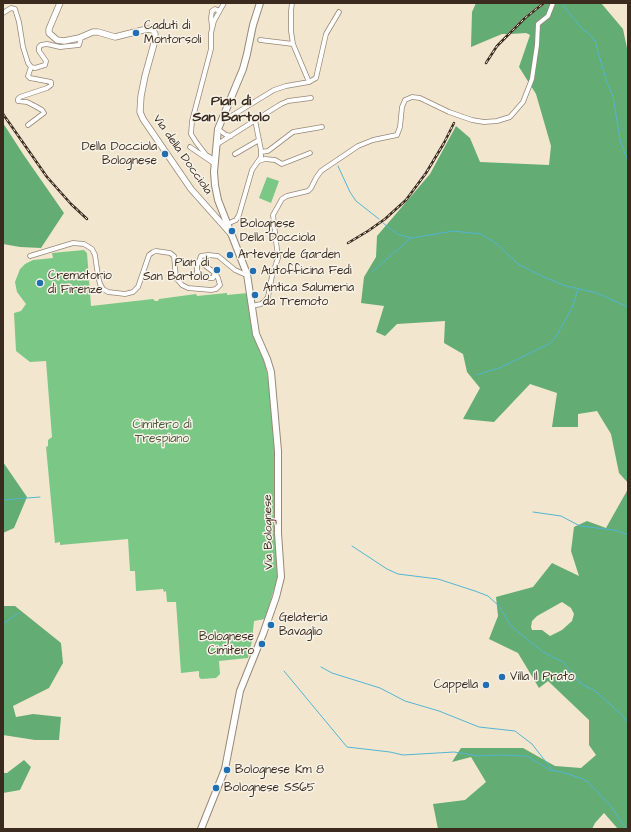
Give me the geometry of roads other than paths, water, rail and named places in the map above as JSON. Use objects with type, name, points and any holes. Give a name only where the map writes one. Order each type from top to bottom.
[{"type":"main road","name":"Via Bolognese","points":[[201,829],[225,769],[240,691],[263,634],[276,597],[281,577],[278,533],[278,451],[272,386],[267,359],[256,334],[248,274],[218,200],[215,185],[215,162],[218,129],[248,54],[253,25],[260,3]]},
{"type":"street","name":"Via della Docciola","points":[[60,3],[49,29],[49,33],[57,40],[64,41],[81,38],[93,32],[115,37],[147,29],[153,30],[155,40],[145,76],[141,96],[140,112],[143,119],[192,189],[231,234]]},
{"type":"street","points":[[215,162],[206,155],[191,134],[192,121],[211,49],[212,30],[219,11],[224,3]]},
{"type":"street","points":[[292,3],[292,44],[309,82]]},
{"type":"street","points":[[252,306],[261,304],[268,297],[272,276],[278,258],[273,215],[282,199],[287,196],[308,191],[321,171],[361,145],[373,140],[397,135],[400,128],[402,107],[406,100],[412,97],[420,98],[439,108],[472,120],[484,122],[497,121],[510,117],[522,102],[530,84],[538,24],[548,16],[553,3]]},
{"type":"street","points":[[3,13],[10,8],[15,9],[19,22],[23,47],[28,63],[31,67]]},
{"type":"street","points":[[222,119],[228,118],[274,90],[286,86],[309,82],[316,78],[326,34],[339,12]]},
{"type":"street","points":[[31,67],[35,68],[45,65],[46,61],[39,51],[39,47],[41,45],[47,44],[60,47],[79,45],[81,38]]},
{"type":"street","points":[[260,40],[292,44]]},
{"type":"street","points":[[28,125],[44,113],[35,106],[27,102],[18,101],[18,99],[51,85],[51,82],[30,78],[28,76],[31,67]]},
{"type":"street","points":[[216,146],[281,104],[288,101],[311,98]]},
{"type":"street","points":[[227,224],[236,220],[239,215],[252,170],[261,157],[255,120]]},
{"type":"street","points":[[261,152],[268,151],[293,132],[322,127]]},
{"type":"street","points":[[218,129],[226,135],[231,136]]},
{"type":"street","points":[[235,154],[259,140]]},
{"type":"street","points":[[190,147],[215,162]]},
{"type":"street","points":[[259,161],[265,159],[275,160],[282,164],[310,153]]},
{"type":"street","points":[[30,256],[73,243],[84,244],[92,249],[95,255],[98,276],[103,289],[115,294],[133,292],[138,287],[149,255],[156,251],[170,253],[174,256],[176,278],[182,285],[188,288],[216,289],[220,285],[220,282],[215,273],[200,260]]},
{"type":"street","points":[[215,273],[213,278],[208,278],[198,272],[197,266],[201,256],[218,256],[238,272],[248,274]]},
{"type":"waterway","points":[[561,3],[582,29],[595,41],[607,83],[613,96],[620,140],[628,161]]},
{"type":"waterway","points":[[338,166],[350,192],[356,201],[379,219]]},
{"type":"waterway","points":[[383,223],[397,234],[412,238],[453,231],[481,234],[497,244],[518,264],[544,277],[566,286],[597,293],[628,307]]},
{"type":"waterway","points":[[372,272],[411,238]]},
{"type":"waterway","points":[[476,375],[499,368],[549,344],[555,338],[572,308],[578,289]]},
{"type":"waterway","points":[[3,500],[40,497]]},
{"type":"waterway","points":[[533,512],[561,516],[580,526],[614,530],[628,535]]},
{"type":"waterway","points":[[352,546],[387,569],[398,574],[438,579],[488,596],[499,606],[511,626],[543,652],[563,662],[580,683],[595,691],[621,714],[628,723]]},
{"type":"waterway","points":[[3,624],[20,612]]},
{"type":"waterway","points":[[321,667],[332,673],[380,688],[405,701],[439,711],[479,727],[515,731],[532,744],[553,771]]},
{"type":"waterway","points":[[284,671],[347,747],[403,755],[454,752],[479,756],[527,756],[550,770],[562,772],[588,782],[609,804],[626,829]]},
{"type":"railway","points":[[486,63],[497,46],[525,18],[544,3]]},
{"type":"railway","points":[[3,114],[47,177],[71,204],[87,219]]},
{"type":"railway","points":[[348,243],[385,219],[406,200],[426,173],[454,123]]},
{"type":"place","name":"Caduti di Montorsoli","points":[[136,33]]},
{"type":"place","name":"Della Docciola Bolognese","points":[[165,154]]},
{"type":"place","name":"Bolognese Della Docciola","points":[[232,231]]},
{"type":"place","name":"Arteverde Garden","points":[[230,255]]},
{"type":"place","name":"Pian di San Bartolo","points":[[217,270]]},
{"type":"place","name":"Autofficina Fedi","points":[[253,271]]},
{"type":"place","name":"Crematorio di Firenze","points":[[40,283]]},
{"type":"place","name":"Antica Salumeria da Tremoto","points":[[255,295]]},
{"type":"place","name":"Gelateria Bavaglio","points":[[271,625]]},
{"type":"place","name":"Bolognese Cimitero","points":[[262,644]]},
{"type":"place","name":"Villa Il Prato","points":[[502,677]]},
{"type":"place","name":"Cappella","points":[[486,685]]},
{"type":"place","name":"Bolognese Km 8","points":[[227,770]]},
{"type":"place","name":"Bolognese SS65","points":[[216,788]]},
{"type":"district","name":"Pian di San Bartolo","points":[[231,110]]},
{"type":"park label","name":"Cimitero di Trespiano","points":[[162,432]]}]
